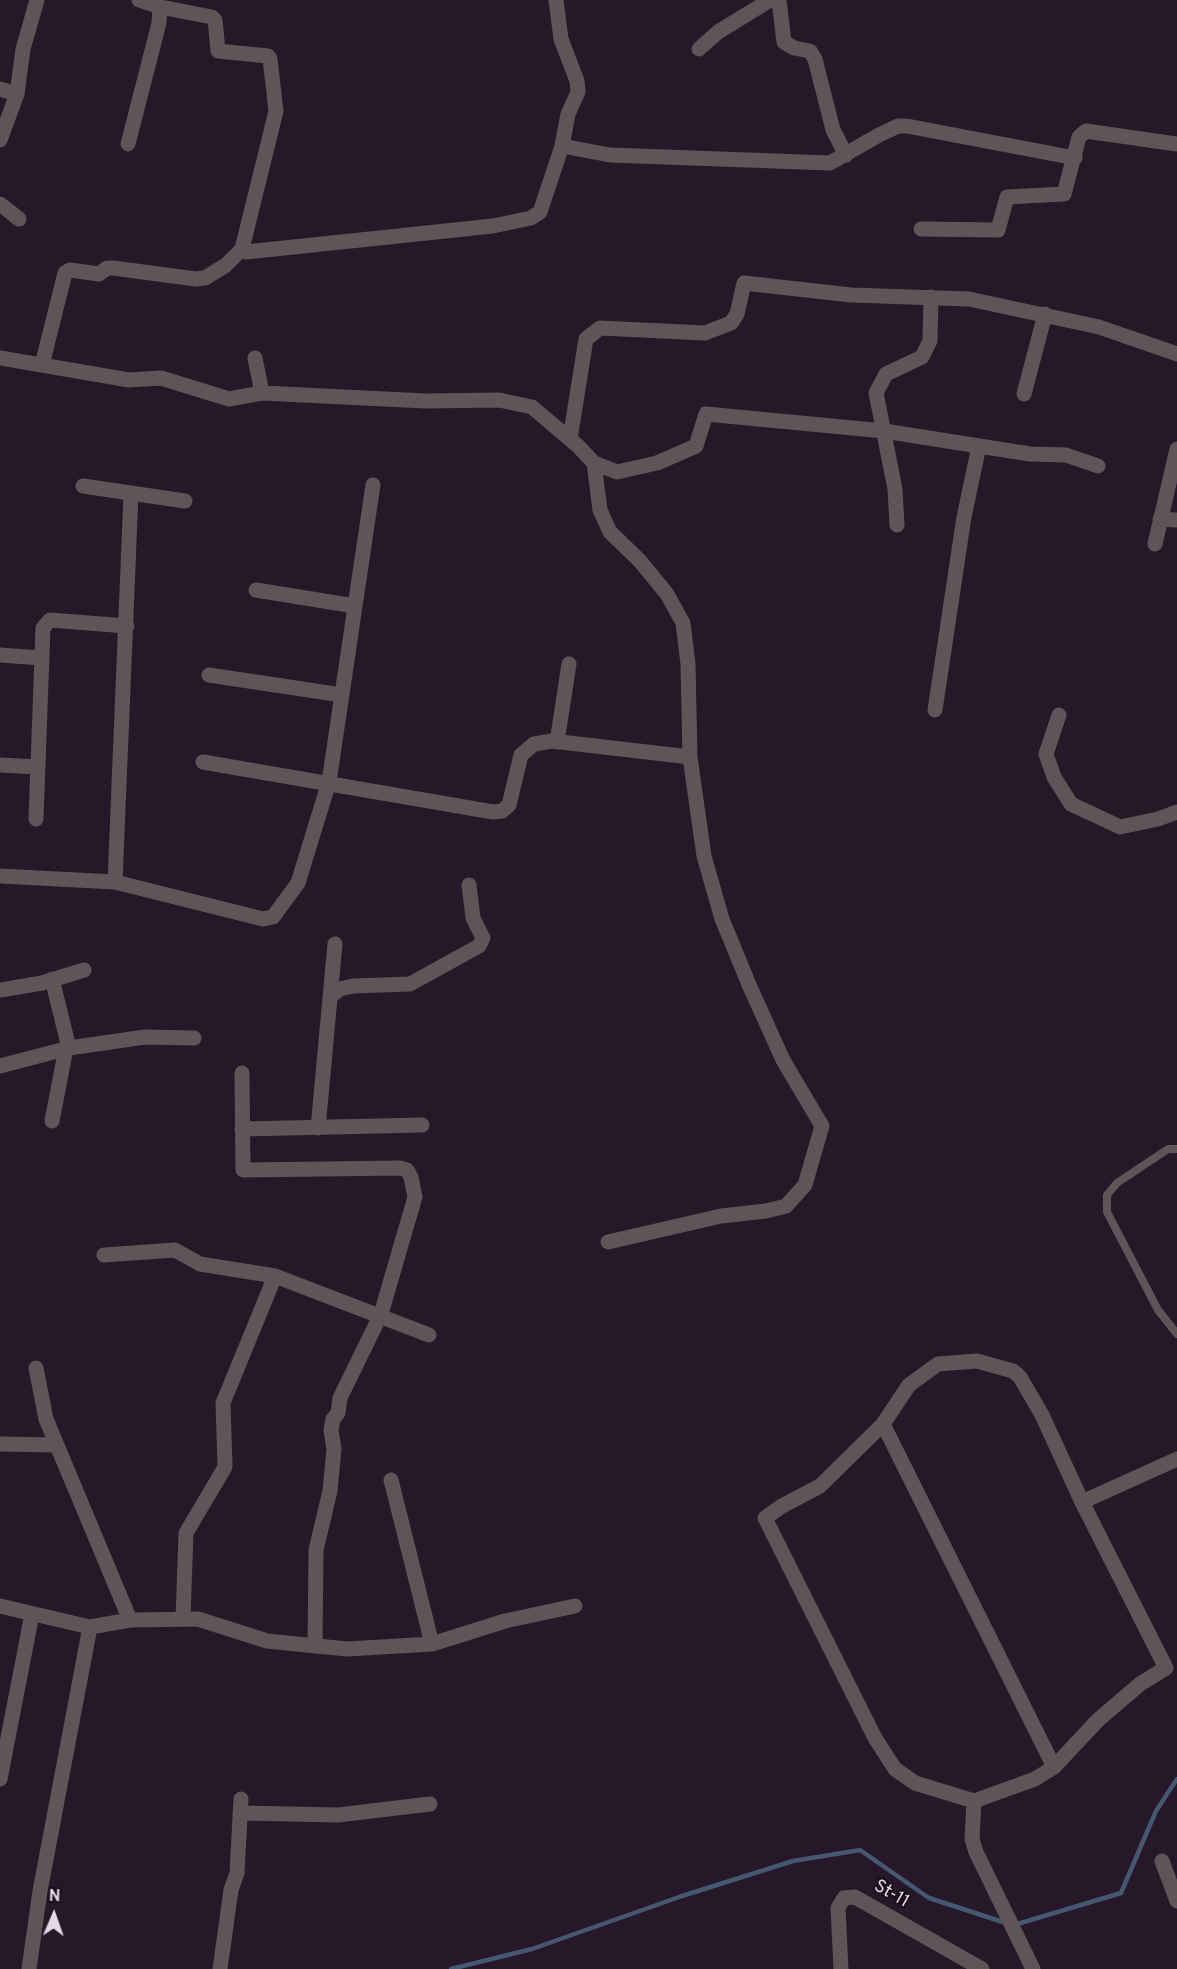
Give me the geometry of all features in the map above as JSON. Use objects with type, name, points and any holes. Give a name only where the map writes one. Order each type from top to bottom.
[{"type":"street","points":[[0,140],[17,94],[23,49],[37,0]]},
{"type":"street","points":[[42,365],[65,273],[70,270],[99,274],[107,268],[113,268],[196,279],[205,278],[226,266],[242,249],[276,111],[270,59],[268,56],[218,51],[215,20],[212,17],[160,8],[139,0]]},
{"type":"street","points":[[242,249],[246,252],[493,226],[531,218],[540,212],[562,146],[568,114],[578,92],[577,81],[561,39],[556,0]]},
{"type":"street","points":[[699,49],[718,32],[770,0]]},
{"type":"street","points":[[779,0],[783,42],[794,48],[810,51],[815,59],[833,130],[846,155]]},
{"type":"street","points":[[128,144],[159,23],[160,8]]},
{"type":"street","points":[[0,89],[17,94]]},
{"type":"street","points":[[562,146],[610,154],[814,164],[830,163],[879,135],[898,126],[908,126],[1074,158]]},
{"type":"street","points":[[921,229],[998,230],[1007,197],[1065,194],[1078,137],[1086,131],[1177,144]]},
{"type":"street","points":[[0,204],[19,219]]},
{"type":"street","points":[[570,439],[586,339],[600,328],[705,333],[731,323],[737,314],[744,283],[851,295],[969,299],[1100,327],[1177,354]]},
{"type":"street","points":[[897,525],[895,489],[876,393],[886,374],[922,357],[930,341],[931,297]]},
{"type":"street","points":[[1024,394],[1045,314]]},
{"type":"street","points":[[0,358],[129,380],[161,378],[229,399],[262,393],[426,401],[499,400],[532,407],[594,463],[617,472],[657,463],[696,446],[706,414],[884,430],[1030,454],[1066,455],[1098,466]]},
{"type":"street","points":[[255,358],[262,393]]},
{"type":"street","points":[[935,710],[964,518],[979,446]]},
{"type":"street","points":[[1155,544],[1177,449]]},
{"type":"street","points":[[594,463],[600,510],[610,532],[640,561],[667,594],[682,623],[688,664],[690,757],[704,856],[722,919],[783,1060],[822,1126],[805,1185],[786,1206],[766,1211],[721,1216],[608,1242]]},
{"type":"street","points":[[0,876],[115,882],[263,919],[273,917],[298,883],[329,782],[373,485]]},
{"type":"street","points":[[82,486],[185,501]]},
{"type":"street","points":[[115,882],[127,626],[130,494]]},
{"type":"street","points":[[1160,519],[1177,520]]},
{"type":"street","points":[[256,590],[355,606]]},
{"type":"street","points":[[36,819],[43,628],[50,620],[127,626]]},
{"type":"street","points":[[0,656],[41,658]]},
{"type":"street","points":[[557,742],[569,663]]},
{"type":"street","points":[[209,675],[342,695]]},
{"type":"street","points":[[1059,715],[1046,754],[1054,777],[1071,804],[1120,827],[1158,819],[1177,812]]},
{"type":"street","points":[[203,762],[493,812],[502,811],[509,805],[521,755],[534,744],[557,742],[690,757]]},
{"type":"street","points":[[0,765],[37,767]]},
{"type":"street","points":[[332,995],[340,988],[353,986],[411,984],[479,946],[483,938],[473,918],[469,885]]},
{"type":"street","points":[[318,1128],[335,944]]},
{"type":"street","points":[[0,990],[84,970]]},
{"type":"street","points":[[52,979],[68,1048],[52,1121]]},
{"type":"street","points":[[0,1066],[68,1048],[145,1037],[194,1038]]},
{"type":"street","points":[[242,1073],[243,1170],[401,1168],[407,1170],[415,1197],[381,1314],[340,1398],[338,1413],[333,1419],[334,1449],[330,1491],[316,1550],[315,1646]]},
{"type":"street","points":[[242,1129],[422,1125]]},
{"type":"street","points":[[104,1255],[175,1250],[200,1264],[275,1276],[381,1314],[429,1335]]},
{"type":"street","points":[[183,1618],[186,1533],[225,1467],[223,1403],[275,1276]]},
{"type":"street","points":[[977,1361],[1013,1371],[1020,1377],[1042,1415],[1082,1502],[1166,1668],[1140,1684],[1098,1720],[1054,1767],[1035,1779],[975,1801],[915,1783],[895,1769],[875,1738],[765,1518],[820,1486],[883,1424],[909,1385],[938,1364],[977,1361]]},
{"type":"street","points":[[36,1368],[46,1419],[129,1620]]},
{"type":"street","points":[[883,1424],[1054,1767]]},
{"type":"street","points":[[0,1444],[56,1445]]},
{"type":"street","points":[[1082,1502],[1177,1459]]},
{"type":"street","points":[[391,1480],[432,1644]]},
{"type":"street","points":[[0,1606],[90,1627],[129,1620],[198,1619],[267,1641],[347,1649],[432,1644],[505,1621],[575,1606]]},
{"type":"street","points":[[0,1779],[32,1614]]},
{"type":"street","points":[[29,1969],[40,1891],[90,1627]]},
{"type":"street","points":[[975,1801],[972,1839],[1032,1969]]},
{"type":"street","points":[[220,1969],[231,1890],[237,1873],[240,1806],[338,1815],[430,1804]]},
{"type":"street","points":[[1162,1861],[1177,1900]]},
{"type":"street","name":"St-11","points":[[841,1969],[838,1908],[844,1898],[855,1897],[981,1969]]},
{"type":"lane","points":[[1177,1149],[1168,1149],[1117,1183],[1107,1195],[1107,1212],[1158,1310],[1177,1334]]},
{"type":"waterway","points":[[1014,1925],[1121,1893],[1156,1811],[1177,1779]]},
{"type":"waterway","points":[[451,1969],[532,1949],[682,1896],[793,1861],[860,1850],[929,1898],[1006,1923]]}]
